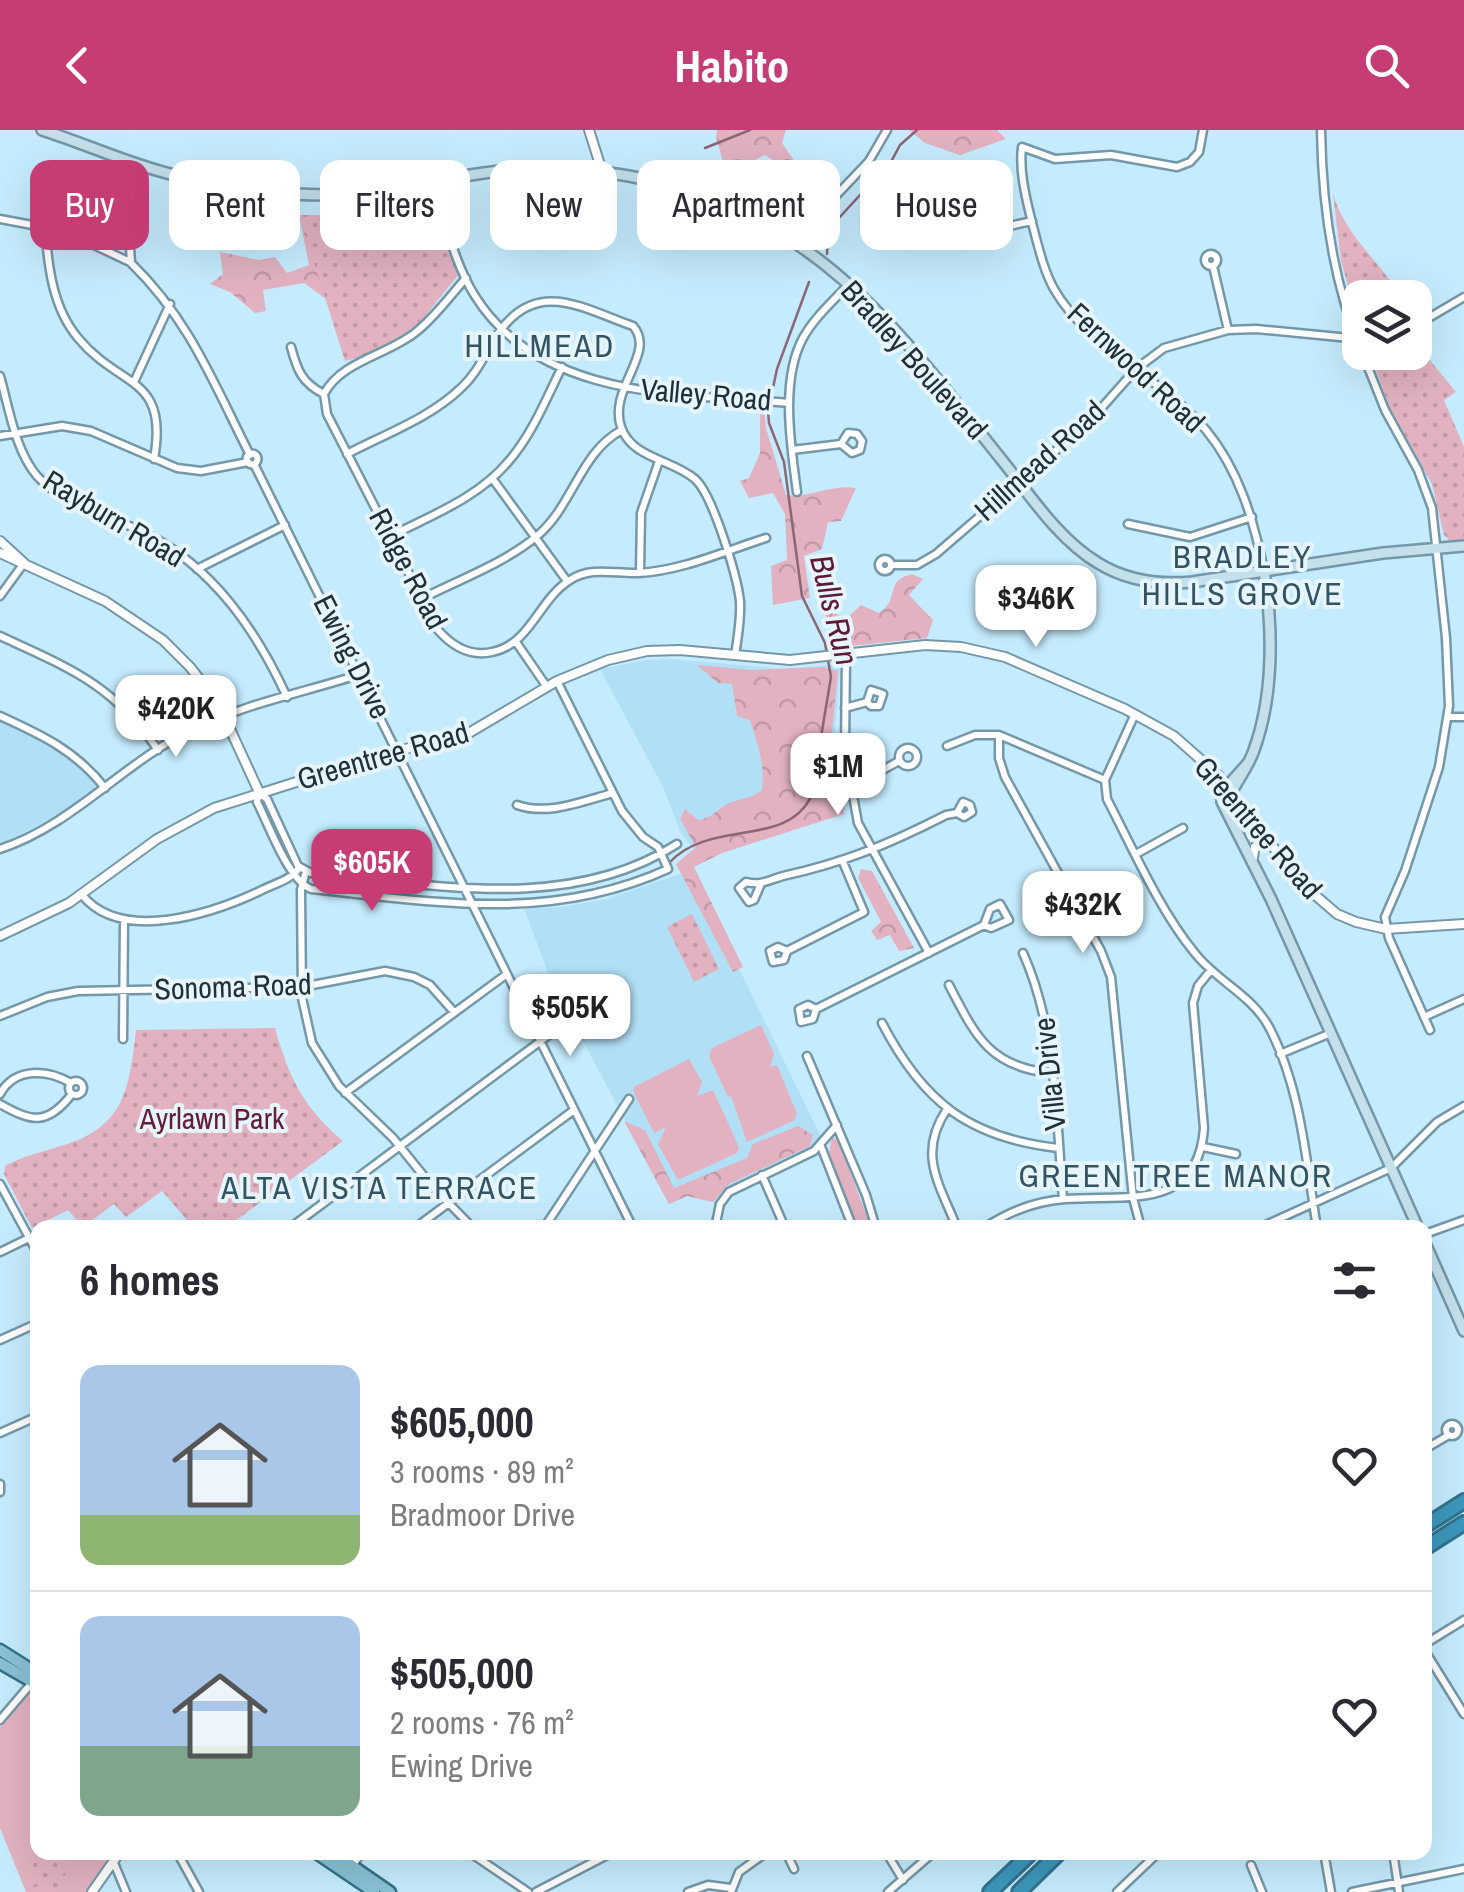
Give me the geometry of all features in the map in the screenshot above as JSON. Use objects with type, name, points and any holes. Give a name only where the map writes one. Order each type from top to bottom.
[{"type":"highway","points":[[1432,1522],[1464,1501]]},
{"type":"highway","points":[[1432,1544],[1464,1523]]},
{"type":"highway","points":[[990,1892],[1024,1860]]},
{"type":"highway","points":[[1018,1892],[1052,1860]]},
{"type":"main road","name":"Bradley Boulevard","points":[[44,130],[126,160]]},
{"type":"main road","name":"Bradley Boulevard","points":[[149,168],[190,178],[320,194]]},
{"type":"main road","name":"Bradley Boulevard","points":[[805,250],[849,284],[901,337],[1080,550],[1126,576],[1171,584],[1464,546]]},
{"type":"main road","name":"Fernwood Road","points":[[1222,802],[1244,776],[1261,730],[1270,630],[1264,571]]},
{"type":"main road","points":[[1229,790],[1229,804],[1246,849]]},
{"type":"main road","points":[[1222,802],[1414,1220]]},
{"type":"main road","points":[[1432,1259],[1464,1331]]},
{"type":"main road","points":[[0,1650],[30,1674]]},
{"type":"main road","points":[[0,1663],[30,1676]]},
{"type":"main road","points":[[331,1860],[390,1892]]},
{"type":"main road","points":[[340,1860],[374,1892]]},
{"type":"street","points":[[589,130],[599,160]]},
{"type":"street","points":[[840,192],[874,155],[887,130]]},
{"type":"street","name":"Fernwood Road","points":[[1203,130],[1200,152],[1177,167],[1111,155],[1055,158],[1022,147],[1020,164],[1048,275],[1065,304],[1205,430],[1228,464],[1252,516],[1264,571]]},
{"type":"street","points":[[1321,130],[1327,231],[1342,293]]},
{"type":"street","name":"Ewing Drive","points":[[0,219],[30,224]]},
{"type":"street","points":[[1013,224],[1032,220]]},
{"type":"street","points":[[48,250],[52,285],[66,320],[91,351],[147,395],[155,410],[159,426],[154,460]]},
{"type":"street","name":"Ewing Drive","points":[[105,250],[131,263],[170,304],[186,330],[361,674],[628,1220]]},
{"type":"street","points":[[130,250],[131,263]]},
{"type":"street","name":"Valley Road","points":[[456,250],[480,304],[502,329],[562,367],[624,388],[789,403]]},
{"type":"street","points":[[1213,266],[1228,330]]},
{"type":"street","points":[[324,394],[339,373],[388,351],[418,331],[466,278]]},
{"type":"street","points":[[797,492],[789,403],[795,360],[803,338],[849,284]]},
{"type":"street","points":[[1432,316],[1464,297]]},
{"type":"street","points":[[347,454],[452,396],[476,372],[502,329],[530,305],[552,299],[632,326],[640,335],[642,346],[618,413],[622,430],[634,446],[682,470],[702,487],[728,550],[740,601],[735,655]]},
{"type":"street","points":[[134,382],[170,304]]},
{"type":"street","name":"Hillmead Road","points":[[891,566],[924,562],[1089,422],[1136,369],[1164,348],[1228,330],[1256,329],[1342,342]]},
{"type":"street","name":"Ridge Road","points":[[291,347],[300,376],[324,394],[328,416],[438,630],[459,648],[488,653],[516,642]]},
{"type":"street","points":[[390,537],[464,498],[492,478],[522,443],[562,367]]},
{"type":"street","points":[[1370,370],[1432,508],[1448,656],[1448,716],[1432,793],[1386,918],[1386,928],[1430,1030]]},
{"type":"street","name":"Rayburn Road","points":[[0,376],[30,465],[49,486],[149,535],[197,569],[247,623],[268,654],[287,697]]},
{"type":"street","points":[[0,436],[47,426],[76,427],[177,468],[201,471],[251,460]]},
{"type":"street","points":[[421,598],[536,537],[567,502],[597,447],[622,430]]},
{"type":"street","points":[[792,450],[841,444]]},
{"type":"street","points":[[640,573],[641,513],[660,461]]},
{"type":"street","points":[[492,478],[567,581]]},
{"type":"street","points":[[1128,524],[1190,537],[1252,516]]},
{"type":"street","points":[[197,569],[285,526]]},
{"type":"street","points":[[547,687],[516,642],[567,581],[588,572],[640,573],[677,567],[766,538]]},
{"type":"street","points":[[0,541],[24,563]]},
{"type":"street","points":[[0,553],[105,601],[149,629],[190,667],[226,716],[258,792],[257,802],[302,886],[474,906],[561,902],[616,890],[668,870],[658,847],[631,825],[557,681]]},
{"type":"street","points":[[0,596],[24,563]]},
{"type":"street","points":[[0,636],[79,672],[99,686],[132,716],[158,750]]},
{"type":"street","name":"Greentree Road","points":[[0,936],[82,895],[174,829],[214,808],[479,729],[557,681],[598,664],[638,652],[680,650],[778,660],[925,644],[975,649],[1027,666],[1135,714],[1181,741],[1208,765],[1271,847],[1328,908],[1356,922],[1386,928],[1464,924]]},
{"type":"street","points":[[846,655],[850,788],[858,822],[929,952]]},
{"type":"street","points":[[0,849],[56,823],[190,730],[361,674]]},
{"type":"street","points":[[845,708],[867,702]]},
{"type":"street","points":[[1135,714],[1105,780],[1107,800],[1185,940],[1211,970],[1255,1007],[1280,1054],[1297,1109],[1316,1220]]},
{"type":"street","points":[[0,716],[66,748],[105,788]]},
{"type":"street","points":[[1448,716],[1464,717]]},
{"type":"street","points":[[947,746],[975,735],[999,735],[1105,780]]},
{"type":"street","points":[[999,735],[1005,777],[1101,951],[1111,977],[1133,1198],[1139,1220]]},
{"type":"street","points":[[850,788],[899,761]]},
{"type":"street","points":[[1208,765],[1222,802]]},
{"type":"street","points":[[258,792],[267,799],[303,869],[302,987],[312,1043],[345,1092],[400,1146],[465,1220]]},
{"type":"street","points":[[518,805],[534,810],[552,808],[613,792]]},
{"type":"street","points":[[760,886],[779,877],[843,862],[957,813]]},
{"type":"street","points":[[1136,854],[1183,828]]},
{"type":"street","points":[[359,838],[363,844],[354,877],[354,843],[359,838]]},
{"type":"street","points":[[82,895],[96,909],[124,919],[164,919],[212,911],[303,869],[466,890],[544,886],[602,876],[661,854],[676,844]]},
{"type":"street","points":[[1252,862],[1254,847],[1271,847]]},
{"type":"street","points":[[787,950],[864,912],[843,862]]},
{"type":"street","points":[[544,886],[561,902]]},
{"type":"street","points":[[123,1039],[124,919]]},
{"type":"street","points":[[816,1009],[984,925]]},
{"type":"street","name":"Villa Drive","points":[[1023,952],[1042,1002],[1063,1199]]},
{"type":"street","points":[[999,1220],[1063,1199],[1158,1195],[1177,1185],[1194,1167],[1203,1147],[1204,1128],[1192,1003],[1198,986],[1211,970]]},
{"type":"street","name":"Sonoma Road","points":[[0,1016],[47,996],[78,991],[302,987],[373,972],[402,973],[430,985],[454,1012]]},
{"type":"street","points":[[345,1092],[507,974]]},
{"type":"street","points":[[949,985],[974,1032],[990,1051],[1019,1067],[1051,1072]]},
{"type":"street","points":[[1424,1017],[1464,999]]},
{"type":"street","points":[[301,1220],[581,1011]]},
{"type":"street","points":[[882,1024],[912,1074],[947,1109],[998,1137],[1058,1148]]},
{"type":"street","points":[[1280,1054],[1331,1033]]},
{"type":"street","points":[[806,1056],[874,1220]]},
{"type":"street","points":[[0,1094],[6,1083],[19,1076],[55,1074],[78,1081],[84,1089],[79,1095],[72,1094]]},
{"type":"street","points":[[71,1082],[68,1087],[72,1094]]},
{"type":"street","points":[[0,1104],[23,1117],[38,1118],[60,1109],[72,1094]]},
{"type":"street","points":[[550,1220],[629,1098]]},
{"type":"street","points":[[1277,1220],[1391,1168],[1437,1122],[1464,1106]]},
{"type":"street","points":[[947,1109],[934,1133],[931,1157],[954,1220]]},
{"type":"street","points":[[426,1220],[574,1110]]},
{"type":"street","points":[[717,1220],[720,1204],[729,1192],[814,1151],[837,1125]]},
{"type":"street","points":[[820,1144],[850,1220]]},
{"type":"street","points":[[1203,1147],[1236,1154]]},
{"type":"street","points":[[762,1175],[782,1220]]},
{"type":"street","points":[[0,1184],[29,1238],[0,1252]]},
{"type":"street","points":[[1432,1231],[1464,1220]]},
{"type":"street","points":[[0,1340],[30,1327]]},
{"type":"street","points":[[0,1434],[30,1420]]},
{"type":"street","points":[[1432,1444],[1449,1435]]},
{"type":"street","points":[[0,1484],[0,1492]]},
{"type":"street","points":[[1432,1643],[1464,1620]]},
{"type":"street","points":[[1432,1660],[1464,1714]]},
{"type":"street","points":[[0,1720],[30,1686]]},
{"type":"street","points":[[92,1892],[116,1860]]},
{"type":"street","points":[[182,1860],[200,1892]]},
{"type":"street","points":[[350,1870],[357,1860]]},
{"type":"street","points":[[486,1860],[528,1892]]},
{"type":"street","points":[[536,1892],[598,1860]]},
{"type":"street","points":[[688,1892],[708,1885],[731,1890],[753,1860]]},
{"type":"street","points":[[790,1860],[794,1869]]},
{"type":"street","points":[[891,1860],[903,1880]]},
{"type":"street","points":[[888,1892],[924,1860]]},
{"type":"street","points":[[1117,1892],[1151,1860]]},
{"type":"street","points":[[1325,1860],[1331,1892]]},
{"type":"street","points":[[1394,1860],[1399,1888]]},
{"type":"street","points":[[114,1863],[126,1892]]},
{"type":"street","points":[[1252,1865],[1262,1892]]},
{"type":"street","points":[[1352,1892],[1399,1888],[1464,1868]]},
{"type":"shaded area","points":[[670,659],[787,669],[837,664],[840,669],[834,739],[845,810],[699,856],[681,833],[663,787],[600,669]]},
{"type":"shaded area","points":[[0,720],[55,747],[95,783],[94,791],[75,806],[0,845]]},
{"type":"shaded area","points":[[691,870],[823,1141],[814,1151],[738,1186],[720,1204],[687,1196],[669,1204],[551,980],[524,909],[606,899]]},
{"type":"green space","points":[[717,130],[786,130],[782,143],[794,160],[772,160],[765,155],[755,160],[723,160]]},
{"type":"green space","points":[[909,130],[997,130],[1006,139],[960,155],[925,143]]},
{"type":"green space","points":[[1333,193],[1345,222],[1389,280],[1346,280]]},
{"type":"green space","points":[[300,215],[320,217],[320,250],[419,250],[458,275],[418,325],[392,342],[347,360],[326,299],[304,283],[263,290],[266,311],[255,313],[230,292],[210,284],[223,274],[220,252],[259,260],[275,257],[287,273],[309,265]]},
{"type":"green space","points":[[300,215],[320,215],[320,250],[449,250],[458,275],[395,339],[345,361]]},
{"type":"green space","points":[[1432,363],[1456,392],[1444,400],[1464,447],[1464,542],[1450,541],[1444,535],[1432,484],[1390,408],[1376,370],[1432,370]]},
{"type":"green space","points":[[760,406],[764,407],[766,428],[786,495],[856,488],[841,521],[828,522],[822,549],[804,556],[810,598],[773,605],[771,566],[787,560],[785,514],[773,493],[749,498],[740,481],[749,478],[760,453]]},
{"type":"green space","points":[[912,574],[923,579],[909,595],[933,620],[927,638],[851,646],[829,625],[816,590],[832,586],[834,613],[846,619],[861,605],[879,613],[886,608],[898,581]]},
{"type":"green space","points":[[697,665],[751,670],[823,667],[838,671],[831,743],[844,814],[722,853],[694,867],[743,967],[733,972],[676,864],[696,847],[680,819],[685,809],[698,820],[703,819],[729,803],[758,793],[762,790],[762,763],[750,720],[737,716],[732,684],[718,683]]},
{"type":"green space","points":[[861,869],[872,871],[914,948],[899,951],[890,935],[877,940],[871,931],[881,922],[858,878]]},
{"type":"green space","points":[[692,914],[719,969],[694,982],[667,927]]},
{"type":"green space","points":[[761,1025],[774,1054],[770,1067],[777,1065],[797,1114],[793,1121],[747,1142],[731,1096],[728,1097],[709,1056],[712,1048]]},
{"type":"green space","name":"Ayrlawn Park","points":[[275,1028],[299,1090],[317,1116],[343,1141],[236,1220],[187,1220],[162,1191],[126,1217],[114,1204],[92,1220],[77,1220],[68,1210],[48,1220],[30,1220],[30,1224],[4,1174],[5,1166],[85,1137],[112,1115],[121,1102],[131,1069],[136,1030]]},
{"type":"green space","points":[[689,1059],[702,1082],[697,1096],[713,1090],[739,1147],[737,1153],[678,1180],[658,1144],[666,1127],[654,1133],[633,1091]]},
{"type":"green space","points":[[624,1121],[645,1130],[674,1188],[747,1158],[753,1144],[798,1126],[813,1135],[810,1146],[729,1184],[713,1202],[687,1196],[669,1204]]},
{"type":"green space","points":[[832,1137],[838,1140],[868,1220],[855,1220],[829,1153]]},
{"type":"green space","points":[[30,1692],[30,1860],[110,1860],[86,1892],[26,1892],[0,1828],[0,1727]]},
{"type":"green space","points":[[31,1860],[60,1860],[66,1875],[56,1879],[61,1892],[32,1892],[30,1887],[39,1883]]},
{"type":"waterway","points":[[705,148],[750,130]]},
{"type":"waterway","name":"Bulls Run","points":[[827,254],[828,230],[917,130]]},
{"type":"waterway","name":"Bulls Run","points":[[670,862],[706,841],[784,823],[799,813],[811,797],[831,677],[825,643],[802,596],[784,462],[768,411],[777,369],[809,282]]},
{"type":"district","name":"HILLMEAD","points":[[540,346]]},
{"type":"district","name":"BRADLEY HILLS GROVE","points":[[1243,576]]},
{"type":"district","name":"GREEN TREE MANOR","points":[[1176,1176]]},
{"type":"district","name":"ALTA VISTA TERRACE","points":[[380,1188]]}]
